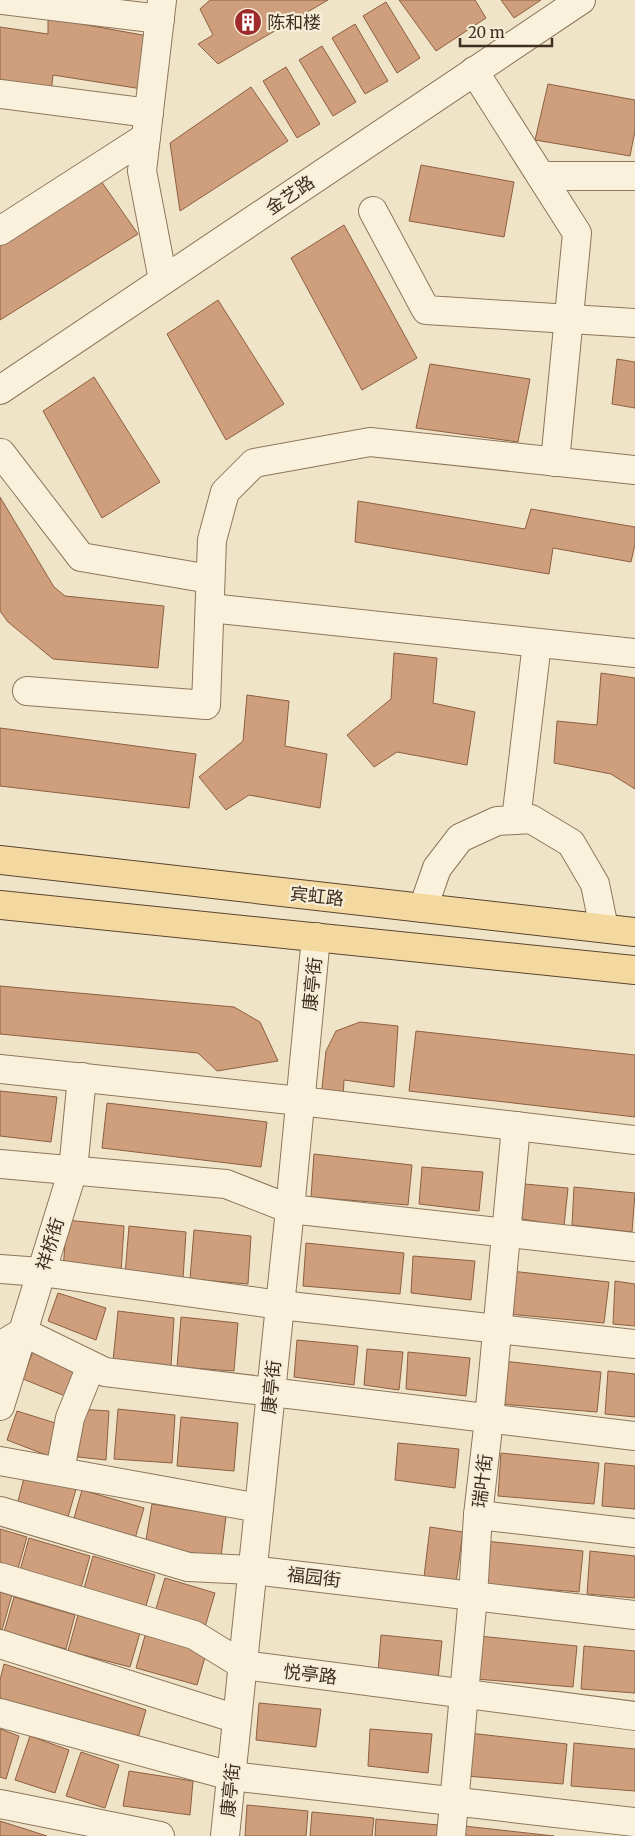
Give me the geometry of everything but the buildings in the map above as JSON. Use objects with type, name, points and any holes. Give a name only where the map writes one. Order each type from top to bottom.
[{"type":"main road","name":"宾虹路","points":[[0,860],[635,932]]},
{"type":"main road","points":[[0,904],[635,970]]},
{"type":"street","points":[[3,0],[161,10],[142,171],[163,280]]},
{"type":"street","name":"金艺路","points":[[0,390],[581,0]]},
{"type":"street","points":[[474,71],[577,233],[555,462]]},
{"type":"street","points":[[0,94],[148,125]]},
{"type":"street","points":[[0,231],[148,125]]},
{"type":"street","points":[[541,176],[635,176]]},
{"type":"street","points":[[373,211],[426,310],[635,323]]},
{"type":"street","points":[[27,691],[206,705],[212,540],[225,492],[254,463],[370,442],[635,470]]},
{"type":"street","points":[[2,453],[81,557],[210,579]]},
{"type":"street","points":[[210,608],[635,653]]},
{"type":"street","points":[[516,820],[537,643]]},
{"type":"street","points":[[423,908],[437,868],[460,838],[497,821],[531,819],[571,844],[595,884],[604,928]]},
{"type":"street","name":"康亭街","points":[[225,1836],[290,1210],[316,937]]},
{"type":"street","points":[[0,1069],[300,1100],[635,1140]]},
{"type":"street","name":"祥桥街","points":[[0,1406],[11,1339],[41,1272],[73,1170],[82,1077]]},
{"type":"street","name":"瑞叶街","points":[[451,1836],[473,1596],[478,1516],[498,1329],[516,1126]]},
{"type":"street","points":[[0,1164],[226,1184],[290,1210],[635,1247]]},
{"type":"street","points":[[0,1268],[280,1305],[635,1344]]},
{"type":"street","points":[[11,1339],[105,1372],[635,1436]]},
{"type":"street","points":[[60,1471],[70,1418],[91,1366]]},
{"type":"street","points":[[0,1461],[259,1508]]},
{"type":"street","name":"福园街","points":[[0,1511],[188,1567],[252,1570],[635,1614]]},
{"type":"street","points":[[478,1516],[635,1533]]},
{"type":"street","name":"悦亭路","points":[[0,1577],[194,1635],[243,1665],[635,1716]]},
{"type":"street","points":[[0,1644],[237,1719]]},
{"type":"street","points":[[0,1713],[231,1776],[635,1822]]},
{"type":"street","points":[[0,1804],[160,1836]]},
{"type":"place","name":"陈和楼","points":[[248,22]]}]
